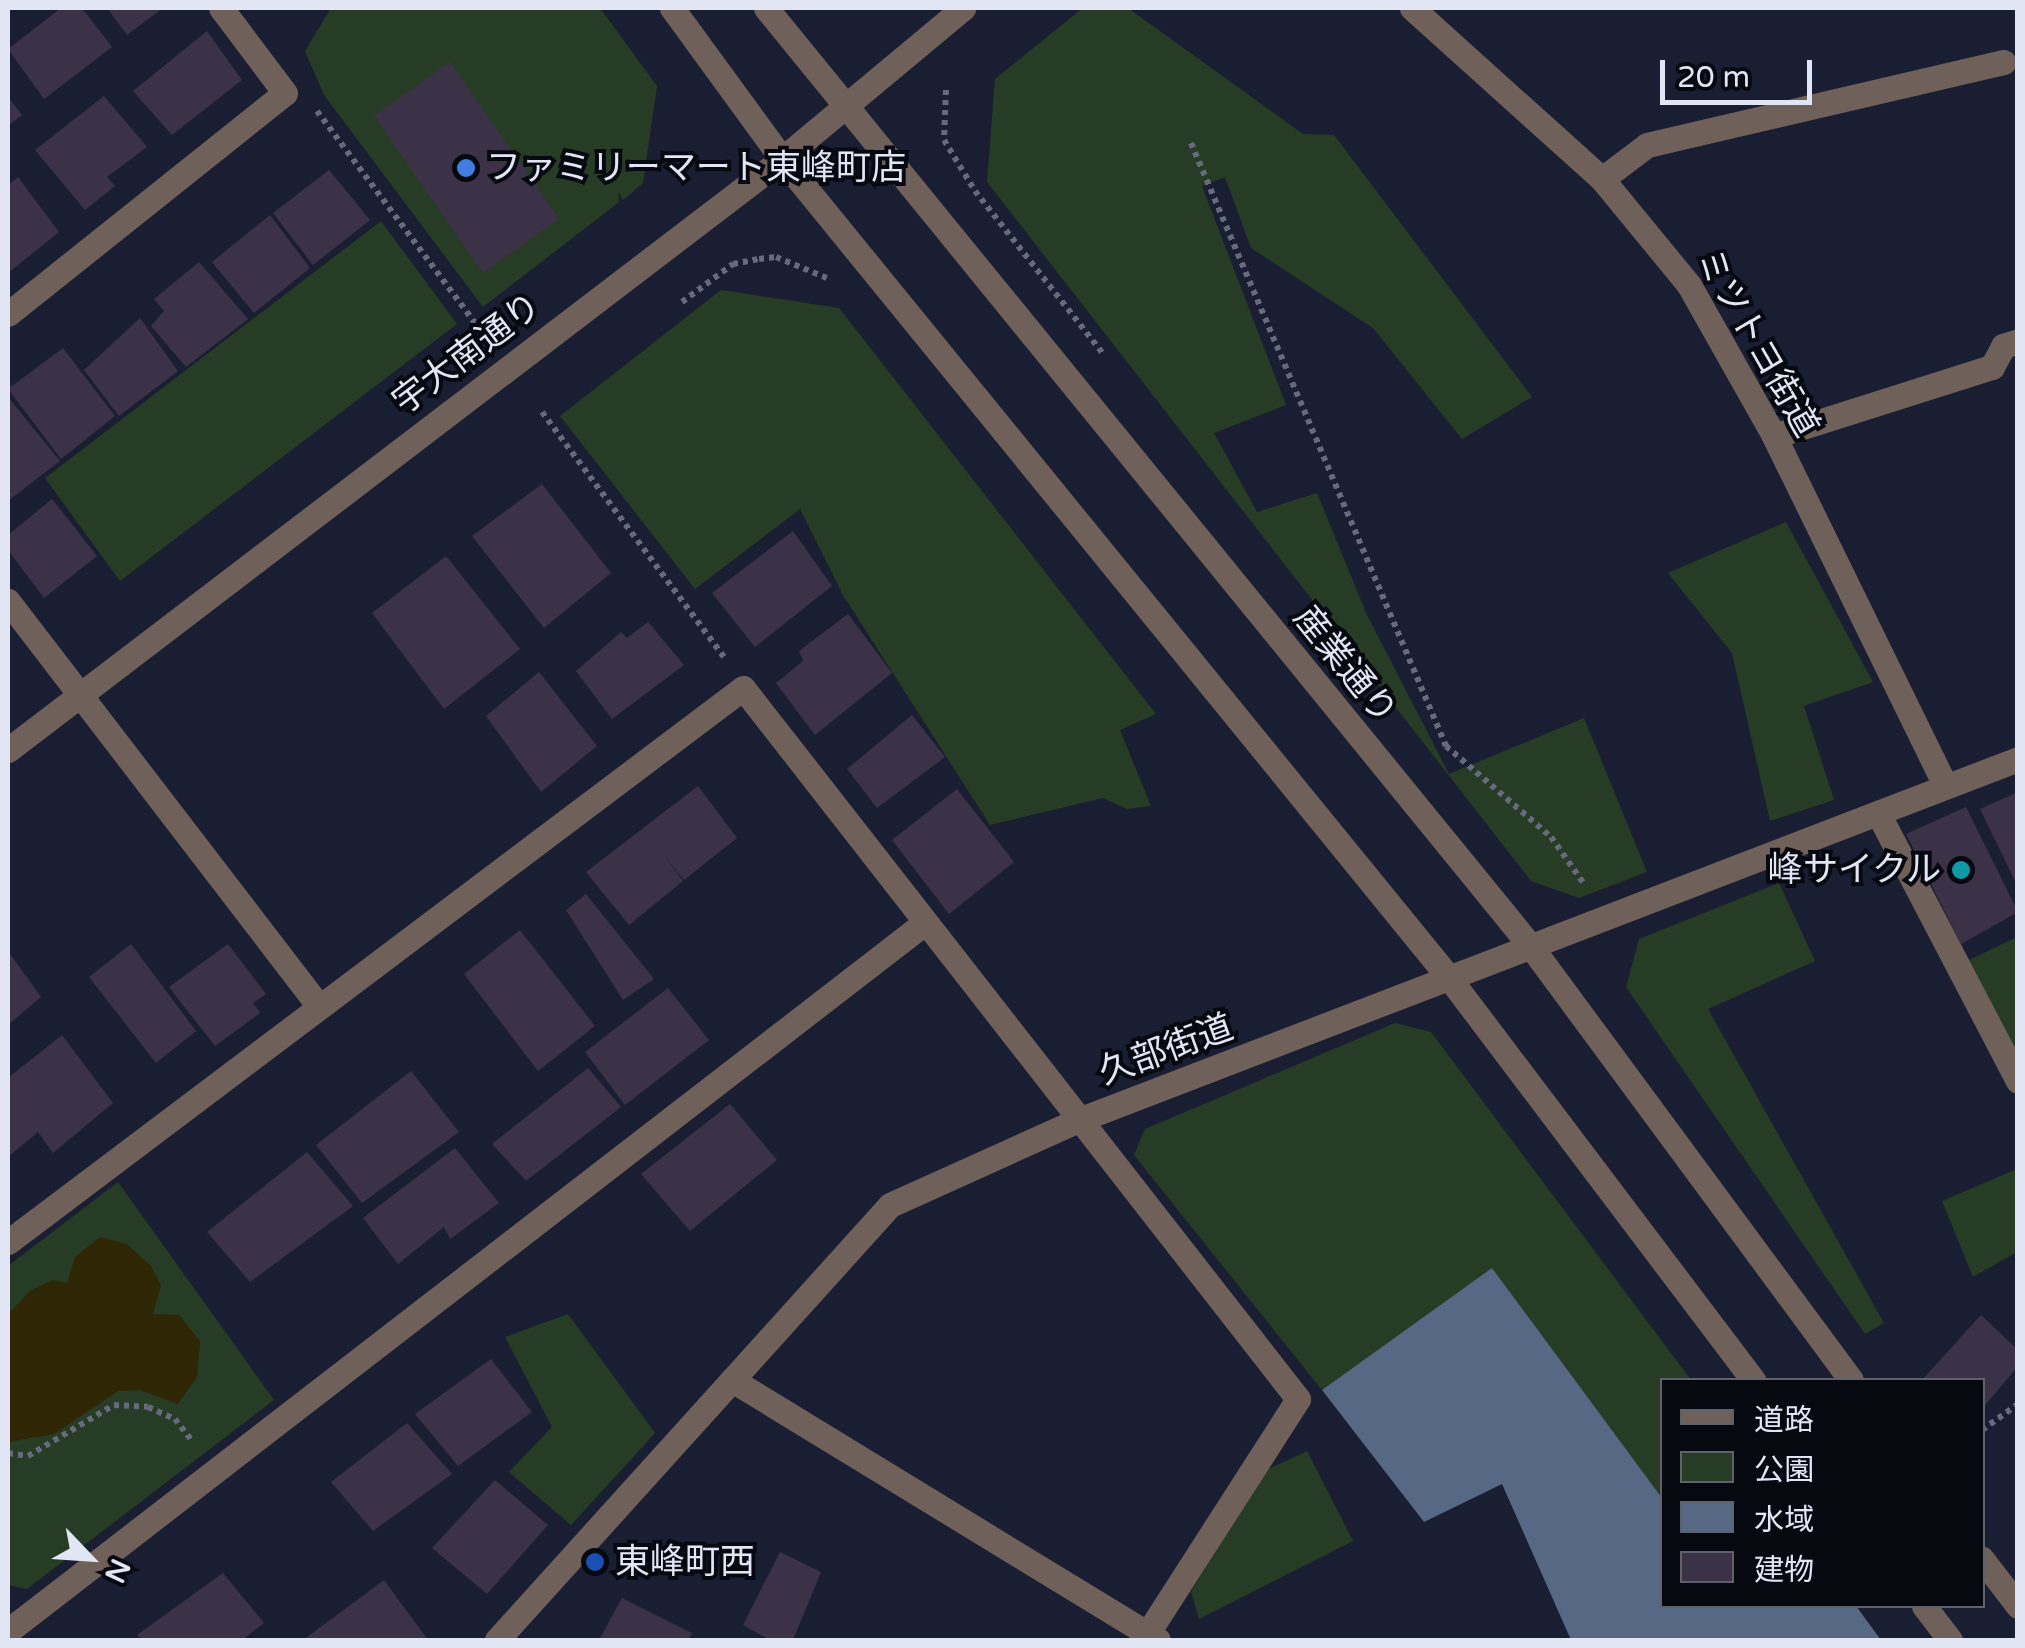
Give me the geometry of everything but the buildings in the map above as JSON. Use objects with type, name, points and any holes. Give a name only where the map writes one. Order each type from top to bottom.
[{"type":"street","points":[[8,314],[285,93],[221,8]]},
{"type":"street","points":[[672,8],[782,159],[1450,980],[1751,1378]]},
{"type":"street","name":"産業通り","points":[[766,8],[844,110],[1532,948],[1850,1378]]},
{"type":"street","name":"宇大南通り","points":[[8,750],[782,159],[963,8]]},
{"type":"street","name":"ミツトヨ街道","points":[[1412,8],[1602,179],[1689,285],[1774,436],[1945,785]]},
{"type":"street","points":[[1602,179],[1647,145],[2003,62]]},
{"type":"street","points":[[1774,436],[1992,367],[2003,346],[2018,341]]},
{"type":"street","points":[[8,601],[318,1005]]},
{"type":"street","points":[[8,1242],[743,688],[1076,1121],[1298,1399],[1149,1639],[732,1380]]},
{"type":"street","name":"久部街道","points":[[497,1640],[890,1205],[1076,1121],[2018,759]]},
{"type":"street","points":[[1879,815],[2018,1080]]},
{"type":"street","points":[[8,1631],[924,924]]},
{"type":"street","points":[[1985,1563],[2018,1606]]},
{"type":"street","points":[[1926,1608],[1950,1640]]},
{"type":"path","points":[[285,93],[312,104],[477,326]]},
{"type":"path","points":[[1191,144],[1446,746],[1551,837],[1608,917]]},
{"type":"path","points":[[682,302],[732,264],[759,258],[776,256],[833,282]]},
{"type":"path","points":[[542,412],[743,688]]},
{"type":"path","points":[[1985,1428],[2018,1404]]},
{"type":"path","points":[[8,1453],[28,1456],[114,1405],[148,1407],[175,1419],[216,1470]]},
{"type":"green space","points":[[331,8],[600,8],[657,86],[643,183],[623,200],[618,192],[619,202],[483,307],[324,95],[305,51]]},
{"type":"green space","points":[[1083,8],[1128,8],[1303,134],[1334,135],[1532,397],[1462,439],[1373,328],[1251,248],[1225,177],[1202,186],[1286,405],[1214,433],[1257,512],[1317,493],[1367,615],[1449,774],[1584,718],[1647,872],[1579,898],[1531,881],[987,182],[995,79]]},
{"type":"green space","points":[[381,221],[457,324],[120,581],[45,478]]},
{"type":"green space","points":[[721,290],[839,308],[1156,714],[1120,730],[1151,806],[1127,809],[1103,798],[990,825],[843,595],[800,509],[695,589],[560,416]]},
{"type":"green space","points":[[1786,522],[1873,682],[1804,706],[1834,800],[1770,821],[1732,653],[1668,573]]},
{"type":"green space","points":[[1779,883],[1815,961],[1708,1009],[1884,1323],[1865,1334],[1626,987],[1639,939]]},
{"type":"green space","points":[[2017,937],[2017,1055],[1969,960]]},
{"type":"green space","points":[[1395,1023],[1431,1032],[1690,1378],[1660,1378],[1660,1495],[1492,1269],[1322,1390],[1134,1155],[1145,1129]]},
{"type":"green space","points":[[2017,1169],[2017,1252],[1973,1277],[1942,1201]]},
{"type":"green space","points":[[118,1182],[274,1400],[27,1589],[8,1585],[8,1266]]},
{"type":"green space","points":[[568,1314],[655,1433],[571,1525],[509,1472],[552,1427],[505,1337]]},
{"type":"green space","points":[[1307,1451],[1353,1541],[1199,1619],[1191,1592],[1264,1471]]},
{"type":"sand","points":[[100,1237],[127,1244],[151,1266],[161,1285],[153,1314],[179,1315],[200,1341],[197,1377],[178,1404],[140,1390],[118,1391],[54,1434],[8,1442],[8,1314],[31,1290],[53,1280],[67,1283],[75,1257]]},
{"type":"water","points":[[1492,1268],[1660,1495],[1660,1608],[1857,1608],[1881,1640],[1571,1640],[1502,1484],[1424,1522],[1322,1390]]},
{"type":"place","name":"ファミリーマート東峰町店","points":[[466,168]]},
{"type":"place","name":"峰サイクル","points":[[1961,870]]},
{"type":"place","name":"東峰町西","points":[[595,1562]]}]
